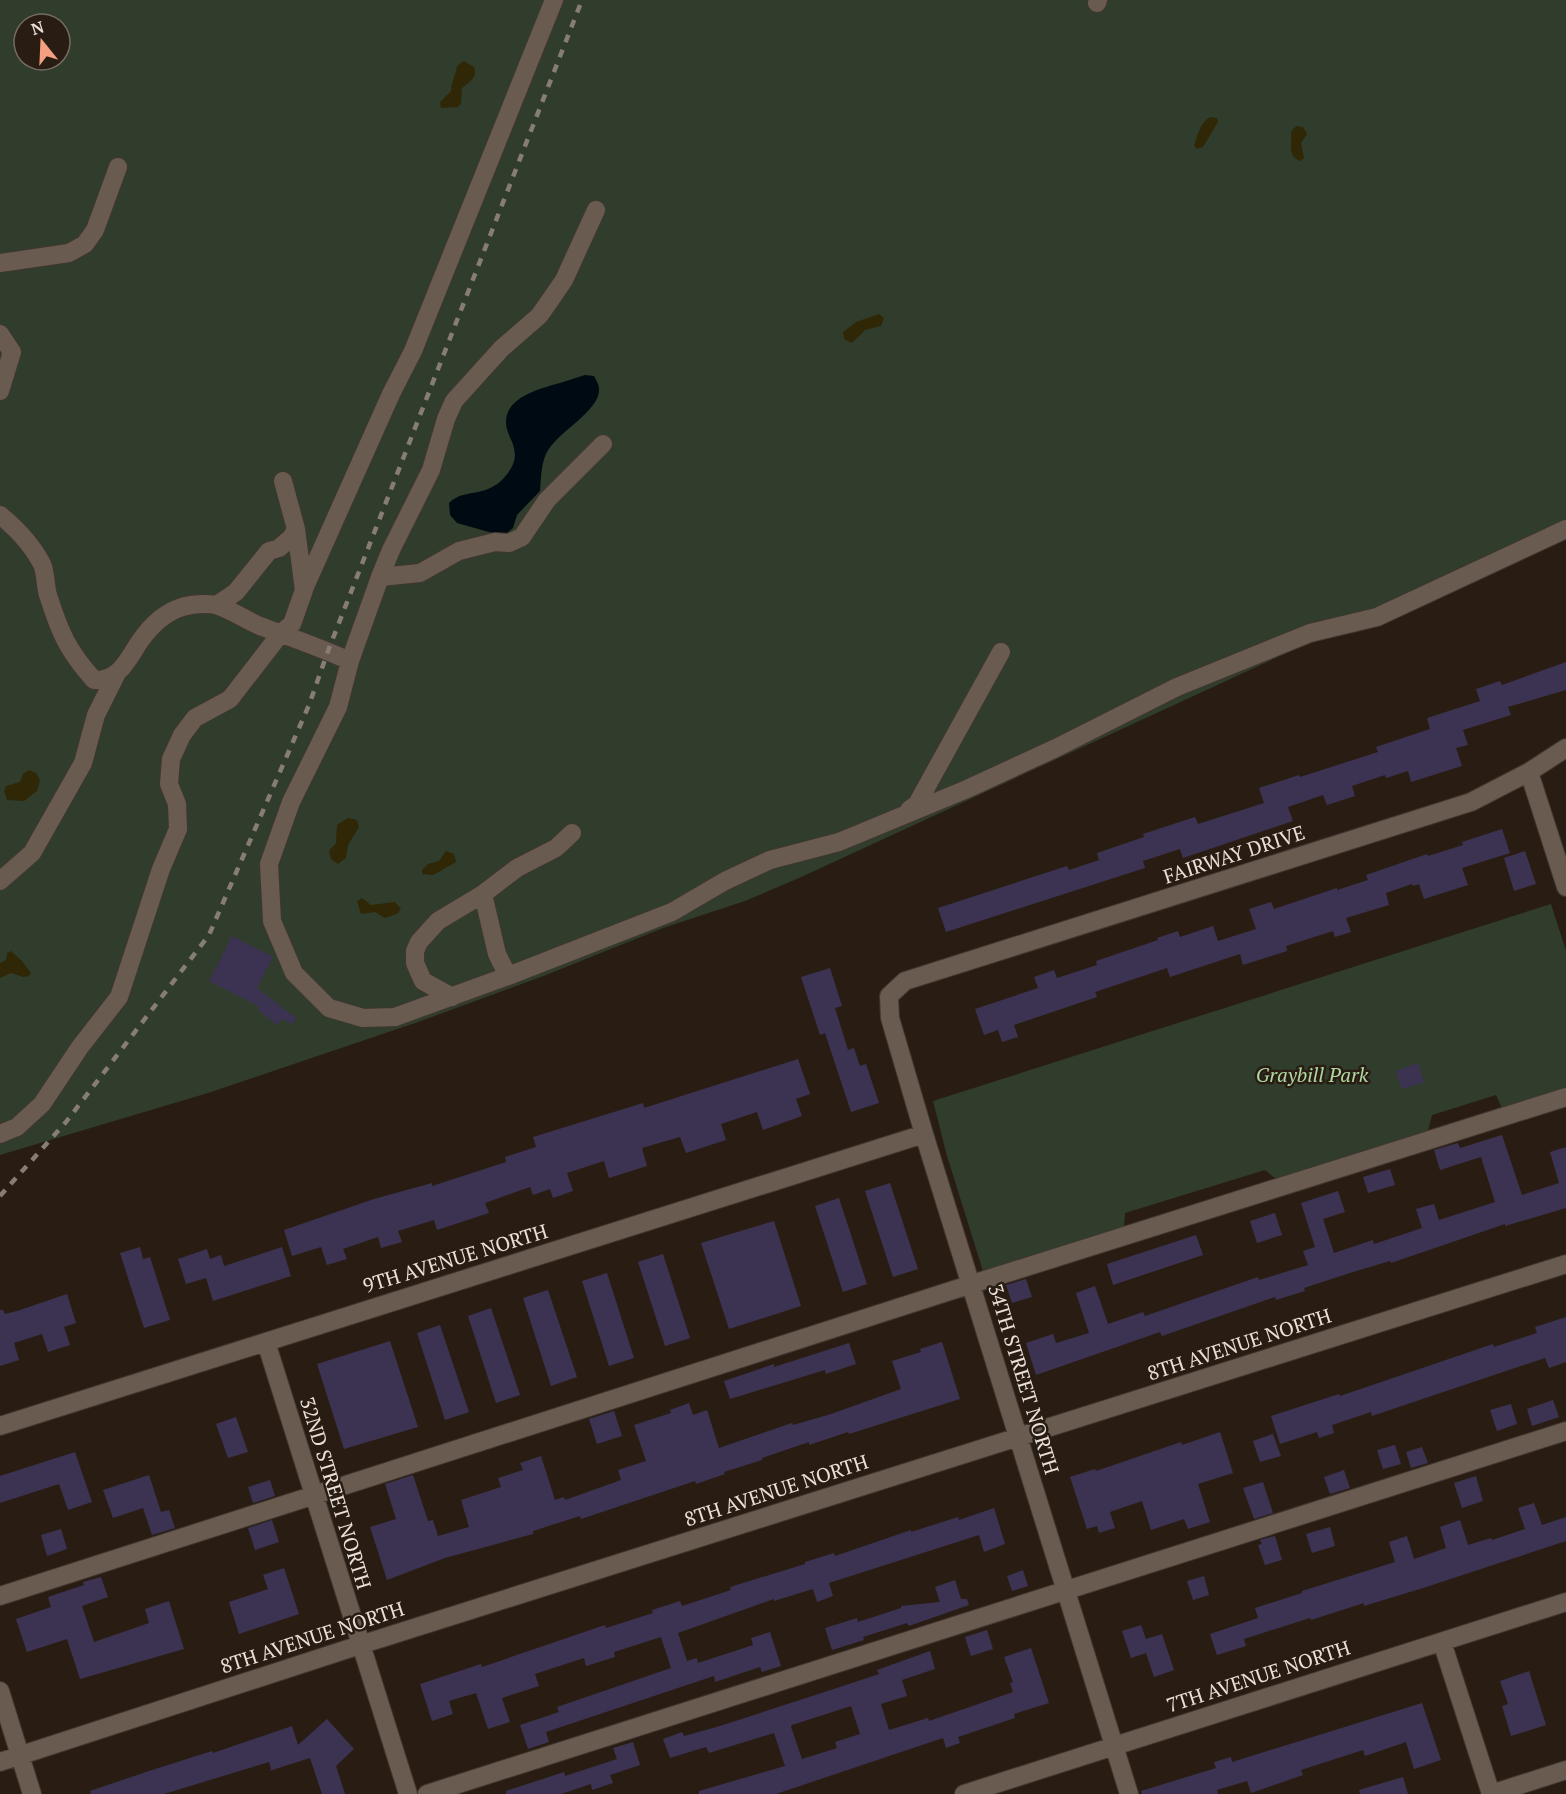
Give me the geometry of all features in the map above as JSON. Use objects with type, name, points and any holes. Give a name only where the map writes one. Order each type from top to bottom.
[{"type":"street","points":[[0,1134],[17,1127],[42,1104],[80,1047],[119,997],[161,869],[178,829],[177,804],[169,784],[171,759],[182,735],[195,718],[230,699],[281,633],[292,624],[304,590],[386,405],[413,351],[554,0]]},
{"type":"street","points":[[0,263],[69,253],[85,244],[94,230],[118,166]]},
{"type":"street","points":[[596,210],[564,280],[545,308],[523,331],[502,348],[454,401],[446,419],[431,470],[380,577],[350,661],[338,707],[291,802],[268,864],[272,921],[294,973],[329,1008],[363,1018],[395,1017],[508,976],[672,912],[724,881],[770,860],[839,842],[967,789],[1047,753],[1177,687],[1310,633],[1377,617],[1566,529]]},
{"type":"street","points":[[0,334],[12,352],[0,392]]},
{"type":"street","points":[[380,577],[420,573],[459,550],[495,542],[509,543],[522,537],[548,500],[603,444]]},
{"type":"street","points":[[283,481],[296,529],[304,590]]},
{"type":"street","points":[[0,514],[31,547],[43,567],[48,593],[63,637],[75,658],[94,680],[116,675]]},
{"type":"street","points":[[217,605],[236,592],[269,551],[279,548],[291,538],[296,529]]},
{"type":"street","points":[[0,881],[32,853],[83,763],[96,715],[116,675],[142,638],[171,610],[192,604],[217,605],[259,625],[350,661]]},
{"type":"street","points":[[902,815],[917,804],[1002,652]]},
{"type":"street","name":"FAIRWAY DRIVE","points":[[905,981],[1471,802],[1529,772],[1566,748]]},
{"type":"street","points":[[1529,772],[1566,887]]},
{"type":"street","points":[[452,997],[423,981],[416,963],[415,951],[418,942],[438,921],[483,894],[517,868],[556,848],[572,833]]},
{"type":"street","points":[[483,894],[497,954],[508,976]]},
{"type":"street","name":"34TH STREET NORTH","points":[[905,981],[889,996],[890,1018],[1129,1794]]},
{"type":"street","points":[[0,1596],[972,1284],[1566,1097]]},
{"type":"street","name":"9TH AVENUE NORTH","points":[[0,1426],[924,1134]]},
{"type":"street","name":"8TH AVENUE NORTH","points":[[0,1762],[360,1645],[1566,1264]]},
{"type":"street","name":"32ND STREET NORTH","points":[[266,1341],[408,1794]]},
{"type":"street","points":[[427,1794],[1566,1431]]},
{"type":"street","name":"7TH AVENUE NORTH","points":[[964,1794],[1566,1602]]},
{"type":"street","points":[[1442,1642],[1491,1794],[1566,1770]]},
{"type":"street","points":[[0,1691],[32,1794]]},
{"type":"green space","points":[[0,0],[1566,0],[1566,521],[1358,620],[745,901],[663,928],[546,975],[418,1022],[208,1093],[0,1155]]},
{"type":"green space","name":"Graybill Park","points":[[1551,904],[1566,951],[1566,1088],[1502,1108],[1496,1095],[1432,1115],[1428,1131],[1277,1180],[1265,1170],[1125,1213],[1124,1228],[983,1271],[947,1156],[933,1101]]},
{"type":"sand","points":[[464,61],[474,67],[474,77],[462,88],[461,103],[458,107],[441,108],[440,102],[451,91],[457,66]]},
{"type":"sand","points":[[1210,117],[1217,118],[1218,122],[1203,147],[1196,149],[1194,145],[1200,130]]},
{"type":"sand","points":[[1296,126],[1303,127],[1307,134],[1301,143],[1304,158],[1300,161],[1293,156],[1291,149],[1291,132]]},
{"type":"sand","points":[[879,314],[884,318],[881,326],[865,330],[852,343],[844,339],[843,332],[856,322]]},
{"type":"sand","points":[[29,770],[36,773],[40,780],[37,791],[24,801],[7,800],[4,791],[6,786],[20,782],[23,774]]},
{"type":"sand","points":[[348,818],[357,820],[359,827],[348,845],[346,858],[338,864],[331,859],[329,851],[336,843],[337,825]]},
{"type":"sand","points":[[446,851],[454,854],[456,862],[433,875],[422,874],[422,870],[428,864],[439,861]]},
{"type":"sand","points":[[362,898],[371,905],[395,902],[401,909],[397,914],[385,918],[375,912],[361,914],[357,901]]},
{"type":"sand","points":[[11,951],[31,973],[29,976],[23,977],[11,973],[0,978],[0,963],[6,960],[7,953]]},
{"type":"shaded area","points":[[585,375],[594,376],[599,387],[593,406],[551,446],[543,463],[540,491],[517,515],[513,528],[503,536],[457,523],[450,515],[449,503],[462,495],[493,487],[513,465],[515,451],[506,421],[513,405],[519,399],[537,390]]},
{"type":"building","points":[[1566,662],[1566,690],[1508,707],[1511,715],[1463,730],[1468,745],[1456,748],[1462,766],[1411,782],[1408,771],[1386,778],[1385,775],[1352,786],[1355,796],[1327,805],[1323,795],[1288,807],[1293,821],[1183,858],[1180,849],[1143,861],[1145,868],[946,932],[938,908],[1067,866],[1069,870],[1099,860],[1097,853],[1144,837],[1143,834],[1195,817],[1198,824],[1264,803],[1259,788],[1378,752],[1376,747],[1430,729],[1427,718],[1480,701],[1476,689],[1500,681],[1502,685]]},
{"type":"building","points":[[1502,829],[1510,853],[1462,868],[1468,885],[1424,899],[1419,884],[1413,886],[1412,884],[1386,893],[1389,905],[1346,918],[1351,932],[1335,937],[1333,931],[1286,946],[1287,951],[1243,965],[1240,954],[1170,977],[1167,968],[1095,992],[1097,997],[1014,1025],[1018,1037],[1002,1042],[998,1030],[984,1035],[975,1009],[1038,988],[1034,977],[1054,970],[1057,978],[1097,965],[1096,961],[1178,931],[1180,937],[1213,926],[1218,941],[1256,929],[1249,909],[1271,902],[1274,909],[1337,888],[1337,890],[1368,880],[1366,875],[1427,854],[1428,856],[1463,845],[1462,842]]},
{"type":"building","points":[[1525,851],[1536,884],[1514,891],[1504,858]]},
{"type":"building","points":[[232,936],[273,957],[257,988],[296,1018],[292,1024],[282,1019],[277,1025],[258,1010],[260,1007],[209,981]]},
{"type":"building","points":[[830,968],[842,1006],[835,1008],[848,1050],[854,1048],[860,1066],[866,1064],[879,1103],[851,1112],[825,1033],[820,1035],[801,977]]},
{"type":"building","points":[[798,1059],[810,1094],[796,1099],[802,1116],[763,1130],[757,1112],[721,1124],[726,1140],[686,1153],[680,1137],[642,1148],[647,1166],[609,1178],[604,1161],[567,1173],[573,1191],[553,1198],[550,1189],[533,1195],[530,1187],[485,1203],[489,1213],[437,1230],[434,1220],[398,1231],[402,1242],[381,1248],[378,1237],[343,1249],[347,1259],[327,1265],[321,1247],[292,1256],[284,1230],[374,1199],[432,1183],[432,1186],[506,1162],[505,1157],[536,1147],[533,1137],[643,1103],[644,1108]]},
{"type":"building","points":[[1418,1063],[1424,1082],[1402,1089],[1396,1071]]},
{"type":"building","points":[[1502,1135],[1522,1195],[1559,1183],[1550,1152],[1566,1147],[1566,1208],[1505,1226],[1505,1224],[1391,1263],[1390,1261],[1353,1272],[1304,1288],[1305,1291],[1276,1300],[1275,1297],[1162,1336],[1160,1332],[1036,1375],[1026,1343],[1053,1334],[1056,1343],[1089,1333],[1076,1293],[1095,1286],[1108,1324],[1143,1312],[1145,1316],[1258,1277],[1259,1280],[1308,1265],[1303,1251],[1315,1247],[1301,1203],[1338,1191],[1345,1212],[1323,1219],[1334,1253],[1373,1240],[1374,1244],[1422,1228],[1416,1209],[1434,1204],[1439,1220],[1495,1202],[1481,1157],[1440,1170],[1434,1150],[1458,1143],[1460,1148]]},
{"type":"building","points":[[1390,1169],[1395,1185],[1368,1193],[1363,1177]]},
{"type":"building","points":[[890,1183],[918,1269],[893,1277],[865,1191]]},
{"type":"building","points":[[839,1198],[867,1284],[843,1292],[815,1206]]},
{"type":"building","points":[[1275,1213],[1282,1235],[1257,1243],[1250,1221]]},
{"type":"building","points":[[774,1221],[801,1306],[729,1329],[701,1243]]},
{"type":"building","points":[[1196,1235],[1203,1255],[1113,1285],[1107,1264]]},
{"type":"building","points":[[140,1247],[143,1259],[150,1257],[170,1320],[144,1328],[120,1253]]},
{"type":"building","points":[[282,1247],[291,1276],[213,1301],[206,1278],[186,1284],[178,1259],[207,1249],[210,1259],[221,1255],[224,1266]]},
{"type":"building","points":[[663,1254],[690,1338],[665,1346],[638,1262]]},
{"type":"building","points":[[607,1273],[634,1358],[609,1366],[582,1281]]},
{"type":"building","points":[[1026,1279],[1032,1297],[1012,1303],[1006,1285]]},
{"type":"building","points":[[548,1290],[577,1377],[551,1386],[523,1298]]},
{"type":"building","points":[[67,1294],[76,1323],[64,1327],[70,1345],[48,1352],[42,1334],[14,1343],[19,1360],[0,1366],[0,1310],[3,1310],[5,1314]]},
{"type":"building","points":[[491,1308],[520,1395],[496,1403],[468,1316]]},
{"type":"building","points":[[1566,1317],[1566,1362],[1549,1368],[1545,1358],[1372,1416],[1371,1412],[1332,1425],[1334,1433],[1319,1438],[1317,1432],[1280,1444],[1271,1416],[1339,1394],[1340,1396],[1493,1344],[1494,1347],[1537,1333],[1535,1327]]},
{"type":"building","points":[[440,1325],[469,1412],[445,1420],[417,1333]]},
{"type":"building","points":[[390,1341],[418,1427],[344,1449],[317,1364]]},
{"type":"building","points":[[942,1342],[960,1399],[849,1434],[848,1432],[809,1445],[809,1442],[696,1484],[695,1481],[581,1519],[580,1516],[533,1531],[533,1534],[445,1558],[387,1580],[370,1527],[396,1519],[385,1484],[413,1475],[428,1521],[433,1520],[438,1536],[469,1527],[461,1500],[501,1487],[498,1478],[523,1470],[520,1463],[541,1456],[555,1500],[564,1497],[565,1500],[621,1480],[618,1470],[646,1461],[634,1425],[671,1413],[670,1410],[689,1403],[693,1415],[707,1410],[719,1448],[792,1423],[793,1425],[831,1414],[901,1389],[892,1361],[921,1352],[920,1349]]},
{"type":"building","points":[[849,1343],[856,1364],[826,1374],[825,1370],[730,1399],[724,1381]]},
{"type":"building","points":[[1553,1400],[1559,1417],[1532,1426],[1527,1409]]},
{"type":"building","points":[[1511,1404],[1517,1424],[1497,1431],[1490,1410]]},
{"type":"building","points":[[614,1411],[622,1436],[597,1444],[589,1419]]},
{"type":"building","points":[[236,1417],[248,1452],[228,1458],[216,1424]]},
{"type":"building","points":[[1220,1432],[1233,1473],[1198,1484],[1210,1522],[1188,1529],[1184,1519],[1151,1530],[1142,1501],[1110,1512],[1115,1528],[1099,1533],[1097,1526],[1087,1529],[1070,1477]]},
{"type":"building","points":[[1273,1434],[1281,1456],[1260,1462],[1253,1441]]},
{"type":"building","points":[[1395,1445],[1401,1464],[1383,1469],[1377,1450]]},
{"type":"building","points":[[1422,1447],[1428,1463],[1411,1468],[1406,1452]]},
{"type":"building","points":[[75,1452],[92,1502],[68,1510],[59,1484],[0,1503],[0,1476]]},
{"type":"building","points":[[1344,1470],[1350,1488],[1330,1494],[1324,1477]]},
{"type":"building","points":[[149,1475],[161,1512],[169,1510],[175,1528],[152,1535],[143,1508],[113,1518],[103,1490]]},
{"type":"building","points":[[1476,1476],[1483,1501],[1462,1508],[1454,1483]]},
{"type":"building","points":[[270,1480],[275,1496],[253,1503],[248,1487]]},
{"type":"building","points":[[1263,1482],[1273,1513],[1254,1519],[1243,1488]]},
{"type":"building","points":[[1534,1503],[1542,1525],[1566,1517],[1566,1541],[1364,1606],[1364,1603],[1244,1639],[1246,1646],[1217,1655],[1210,1634],[1258,1618],[1255,1608],[1395,1562],[1389,1542],[1407,1536],[1414,1559],[1446,1548],[1440,1527],[1460,1520],[1468,1545],[1491,1538],[1492,1540],[1525,1529],[1518,1508]]},
{"type":"building","points":[[994,1508],[1005,1544],[984,1552],[979,1535],[829,1583],[833,1596],[817,1602],[813,1589],[774,1601],[774,1599],[678,1633],[687,1661],[697,1658],[698,1663],[753,1645],[751,1638],[770,1632],[781,1666],[762,1672],[760,1667],[715,1682],[714,1676],[546,1732],[549,1742],[528,1749],[520,1725],[559,1712],[557,1707],[671,1668],[661,1637],[614,1652],[615,1657],[586,1666],[584,1658],[535,1674],[539,1686],[502,1698],[510,1722],[488,1729],[476,1693],[449,1701],[453,1714],[432,1721],[420,1684],[481,1664],[482,1667],[605,1625],[606,1628],[653,1613],[652,1610],[680,1601],[682,1606],[731,1590],[730,1587],[834,1553],[835,1556],[911,1530],[911,1532],[958,1517],[959,1520]]},
{"type":"building","points":[[272,1520],[279,1542],[255,1550],[248,1528]]},
{"type":"building","points":[[1330,1527],[1335,1546],[1312,1553],[1306,1534]]},
{"type":"building","points":[[61,1529],[67,1549],[47,1556],[41,1535]]},
{"type":"building","points":[[1275,1536],[1282,1560],[1265,1565],[1258,1545],[1262,1544],[1260,1540]]},
{"type":"building","points":[[284,1568],[299,1614],[239,1634],[229,1602],[268,1589],[263,1575]]},
{"type":"building","points":[[1023,1570],[1028,1586],[1012,1591],[1007,1576]]},
{"type":"building","points":[[1204,1576],[1209,1595],[1193,1600],[1187,1581]]},
{"type":"building","points":[[101,1577],[108,1597],[82,1606],[94,1642],[149,1623],[145,1609],[169,1601],[184,1649],[80,1679],[67,1639],[27,1652],[16,1619],[51,1607],[48,1597]]},
{"type":"building","points":[[955,1580],[961,1599],[967,1599],[969,1605],[909,1626],[907,1623],[863,1637],[864,1640],[832,1650],[825,1628],[857,1618],[858,1622],[901,1608],[901,1606],[940,1602],[935,1587]]},
{"type":"building","points":[[1141,1625],[1146,1639],[1162,1634],[1174,1670],[1154,1677],[1146,1653],[1131,1658],[1122,1631]]},
{"type":"building","points":[[987,1630],[993,1649],[971,1656],[965,1637]]},
{"type":"building","points":[[1031,1648],[1049,1703],[1014,1714],[1015,1718],[958,1737],[960,1743],[946,1748],[943,1738],[776,1794],[699,1794],[699,1791],[785,1766],[774,1733],[709,1753],[706,1747],[670,1758],[663,1739],[682,1732],[684,1736],[720,1726],[843,1686],[879,1674],[877,1670],[930,1651],[935,1669],[902,1680],[907,1696],[881,1704],[889,1730],[928,1718],[929,1721],[1013,1692],[1010,1683],[1013,1682],[1004,1657]],"holes":[[[851,1706],[860,1734],[835,1742],[837,1748],[802,1759],[791,1727]]]},
{"type":"building","points":[[1529,1671],[1546,1725],[1511,1736],[1502,1706],[1508,1704],[1500,1681]]},
{"type":"building","points":[[1422,1703],[1441,1760],[1414,1769],[1406,1742],[1365,1756],[1363,1750],[1301,1770],[1303,1775],[1251,1793],[1247,1781],[1217,1790],[1218,1794],[1142,1794],[1141,1791],[1216,1768],[1214,1762],[1231,1757],[1232,1762]]},
{"type":"building","points":[[327,1719],[354,1749],[336,1766],[345,1794],[322,1794],[310,1758],[269,1771],[271,1769],[269,1762],[164,1794],[91,1794],[90,1791],[292,1726],[298,1745]]},
{"type":"building","points":[[633,1742],[640,1765],[610,1775],[613,1783],[592,1790],[591,1784],[561,1794],[506,1794],[506,1791],[564,1772],[565,1776],[617,1759],[613,1748]]},
{"type":"building","points":[[1403,1777],[1408,1794],[1360,1794],[1359,1790]]},
{"type":"railway","points":[[0,1196],[66,1122],[209,935],[309,705],[582,0]]}]
